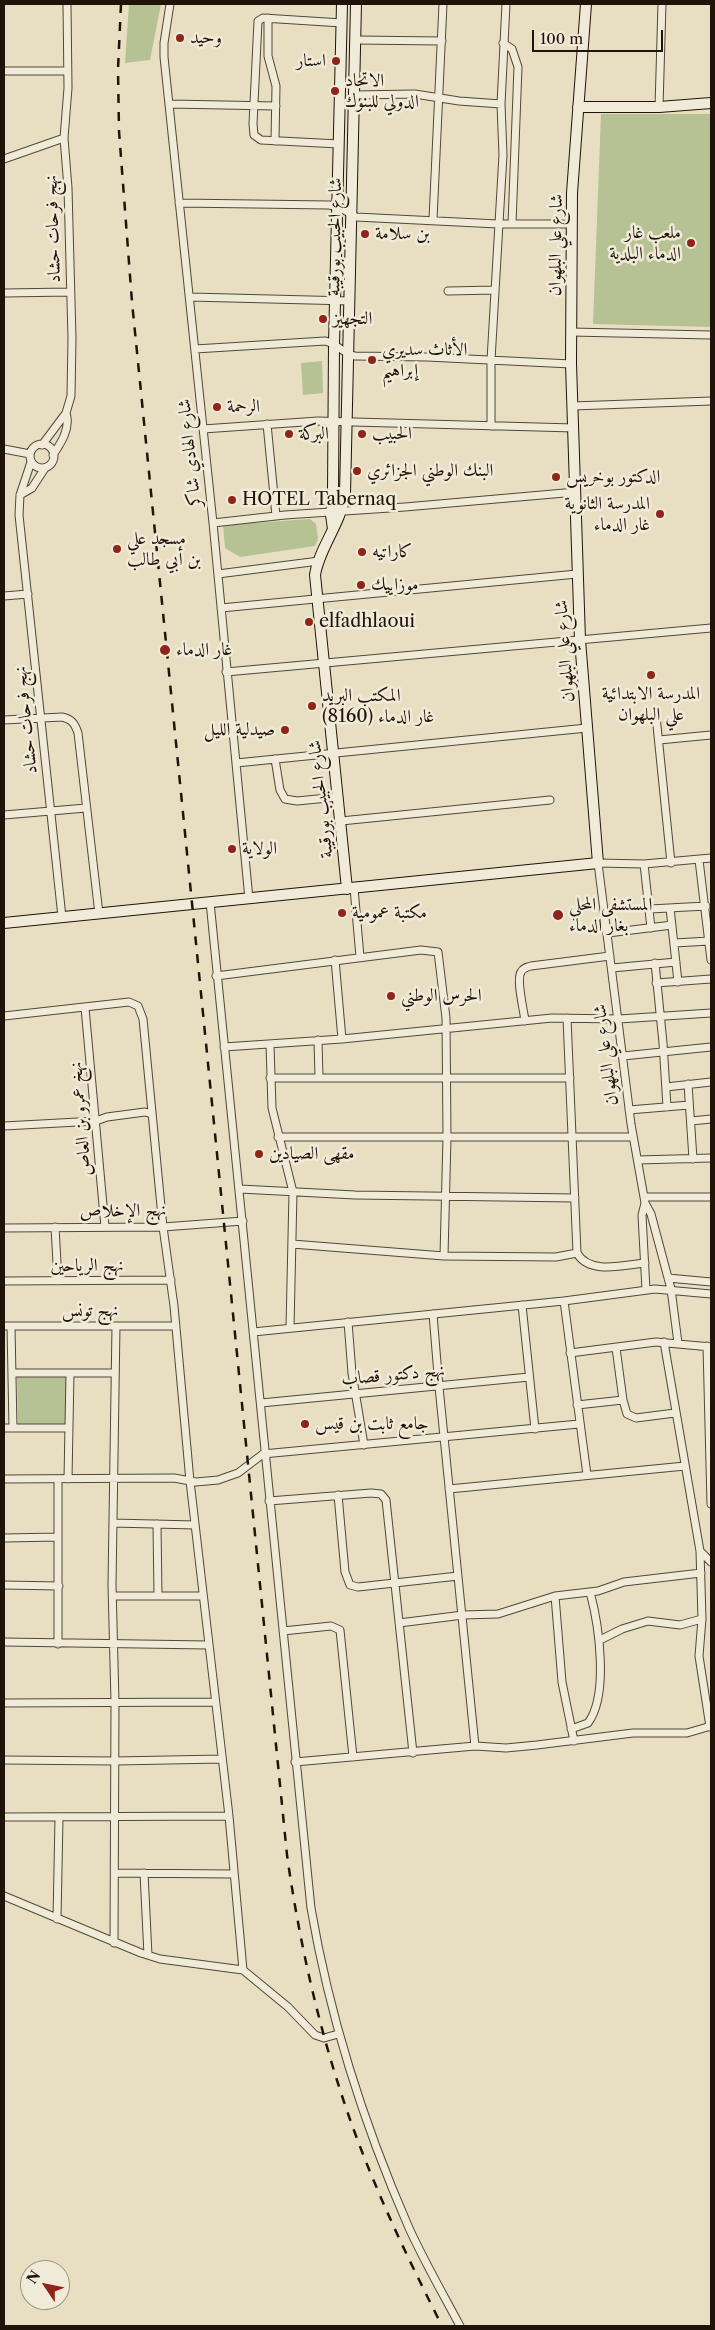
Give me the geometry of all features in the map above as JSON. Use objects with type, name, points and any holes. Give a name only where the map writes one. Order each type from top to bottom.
[{"type":"street","name":"نهج فرحات حشاد","points":[[42,445],[66,413],[71,396],[68,188],[64,138],[67,110],[67,4]]},
{"type":"street","name":"شارع الهادي شاكر","points":[[170,4],[164,43],[178,203],[190,297],[249,899]]},
{"type":"street","name":"شارع الحبيب بورقيبة","points":[[337,511],[333,421],[342,4]]},
{"type":"street","name":"شارع الحبيب بورقيبة","points":[[350,889],[338,797],[315,575],[318,561],[333,529],[337,511],[345,494],[356,4]]},
{"type":"street","points":[[434,219],[443,4]]},
{"type":"street","points":[[491,426],[491,360],[502,154],[501,104],[506,4]]},
{"type":"street","name":"شارع علي البلهوان","points":[[586,4],[571,224],[571,364],[580,640],[598,864],[629,1110],[645,1200],[650,1211],[671,1289],[678,1343]]},
{"type":"street","points":[[659,107],[662,4]]},
{"type":"street","points":[[268,18],[268,56],[276,86],[275,141]]},
{"type":"street","points":[[339,144],[258,139],[254,135],[253,106],[256,24],[261,19],[342,23]]},
{"type":"street","points":[[356,40],[442,41]]},
{"type":"street","points":[[503,43],[512,50],[518,67],[512,224]]},
{"type":"street","points":[[4,71],[67,71]]},
{"type":"street","points":[[354,95],[415,94],[501,104]]},
{"type":"street","points":[[578,107],[659,107],[711,103]]},
{"type":"street","points":[[170,104],[276,106]]},
{"type":"street","points":[[4,159],[64,138]]},
{"type":"street","points":[[178,203],[311,204],[339,207],[352,216],[498,224],[571,224]]},
{"type":"street","points":[[448,291],[495,290]]},
{"type":"street","points":[[4,293],[70,292]]},
{"type":"street","points":[[190,297],[350,301]]},
{"type":"street","points":[[571,332],[711,335]]},
{"type":"street","points":[[194,349],[317,341],[334,344],[348,355],[571,364]]},
{"type":"street","points":[[573,406],[711,401]]},
{"type":"street","points":[[20,495],[32,488],[45,468],[51,463],[53,455],[62,442],[68,426],[66,413]]},
{"type":"street","points":[[203,429],[333,421],[574,428]]},
{"type":"street","points":[[267,424],[276,516]]},
{"type":"street","points":[[31,458],[35,447],[42,445],[50,448],[53,455]]},
{"type":"street","points":[[4,449],[31,458],[37,467],[45,468]]},
{"type":"street","name":"نهج فرحات حشاد","points":[[31,458],[20,495],[19,515],[49,811],[62,918]]},
{"type":"street","points":[[213,523],[276,516],[576,492]]},
{"type":"street","points":[[218,574],[272,565],[318,561]]},
{"type":"street","points":[[221,608],[577,574]]},
{"type":"street","points":[[4,596],[28,594]]},
{"type":"street","points":[[226,672],[711,628]]},
{"type":"street","points":[[656,716],[671,863]]},
{"type":"street","points":[[4,720],[62,717],[68,718],[75,724],[78,733],[99,914]]},
{"type":"street","points":[[236,763],[587,728]]},
{"type":"street","points":[[659,740],[711,735]]},
{"type":"street","points":[[274,759],[280,790],[285,800],[297,801],[338,797]]},
{"type":"street","points":[[341,820],[550,800]]},
{"type":"street","points":[[4,815],[86,808]]},
{"type":"street","points":[[4,924],[598,864],[671,863],[711,858]]},
{"type":"street","points":[[699,860],[710,929],[711,960]]},
{"type":"street","points":[[644,864],[651,928]]},
{"type":"street","points":[[350,889],[360,957]]},
{"type":"street","points":[[210,902],[311,1908],[338,2034],[362,2110],[410,2229],[460,2326]]},
{"type":"street","points":[[650,909],[706,906]]},
{"type":"street","points":[[670,908],[678,982]]},
{"type":"street","points":[[608,933],[672,925]]},
{"type":"street","points":[[675,943],[709,941]]},
{"type":"street","points":[[216,976],[421,950],[438,952],[446,1006],[448,1137],[444,1256]]},
{"type":"street","points":[[525,1021],[520,982],[520,975],[523,969],[531,966],[610,956]]},
{"type":"street","points":[[335,960],[342,1039]]},
{"type":"street","points":[[612,968],[676,962]]},
{"type":"street","points":[[655,963],[667,1107]]},
{"type":"street","points":[[656,983],[711,979]]},
{"type":"street","points":[[4,1016],[129,1002],[135,1004],[140,1009],[143,1019],[163,1227],[176,1326],[190,1481],[214,1702],[229,1816],[243,1970]]},
{"type":"street","name":"نهخ عمرو بن العاص","points":[[86,1008],[105,1227]]},
{"type":"street","points":[[224,1047],[342,1039],[567,1018],[660,1018],[711,1013]]},
{"type":"street","points":[[567,1018],[577,1253],[582,1260],[593,1266],[645,1263]]},
{"type":"street","points":[[318,1040],[319,1078]]},
{"type":"street","points":[[270,1044],[272,1108],[293,1192],[290,1328]]},
{"type":"street","points":[[623,1056],[711,1047]]},
{"type":"street","points":[[270,1078],[446,1080],[570,1078]]},
{"type":"street","points":[[666,1087],[711,1082]]},
{"type":"street","points":[[688,1084],[693,1158]]},
{"type":"street","points":[[629,1110],[689,1105]]},
{"type":"street","points":[[4,1126],[96,1120],[145,1112],[152,1114]]},
{"type":"street","points":[[691,1121],[711,1119]]},
{"type":"street","points":[[278,1137],[633,1137]]},
{"type":"street","points":[[638,1160],[711,1158]]},
{"type":"street","points":[[240,1189],[293,1192],[575,1198]]},
{"type":"street","points":[[646,1290],[642,1215],[645,1200],[711,1196]]},
{"type":"street","name":"نهج الإخلاص","points":[[4,1228],[163,1227],[243,1221]]},
{"type":"street","points":[[55,1227],[58,1281]]},
{"type":"street","points":[[292,1244],[444,1256],[556,1257],[577,1253]]},
{"type":"street","points":[[668,1278],[711,1282]]},
{"type":"street","name":"نهج الرياحين","points":[[4,1281],[170,1280]]},
{"type":"street","points":[[253,1332],[564,1301],[646,1290],[671,1289],[711,1294]]},
{"type":"street","points":[[564,1301],[587,1475]]},
{"type":"street","points":[[522,1305],[535,1430]]},
{"type":"street","points":[[433,1314],[475,1746]]},
{"type":"street","points":[[348,1322],[352,1373],[357,1393],[364,1446]]},
{"type":"street","points":[[7,1326],[12,1373],[13,1428]]},
{"type":"street","name":"نهج تونس","points":[[7,1326],[176,1326]]},
{"type":"street","points":[[114,1943],[115,1702],[113,1523],[116,1326]]},
{"type":"street","points":[[295,1762],[475,1746],[506,1748],[633,1733],[687,1733],[711,1726],[699,1656],[702,1619],[700,1551],[664,1342]]},
{"type":"street","points":[[570,1353],[664,1342],[709,1347],[711,1504]]},
{"type":"street","points":[[616,1348],[623,1400],[628,1414],[636,1418],[675,1413]]},
{"type":"street","points":[[12,1373],[114,1373]]},
{"type":"street","points":[[68,1479],[70,1373]]},
{"type":"street","name":"نهج دكتور قصاب","points":[[261,1402],[529,1378]]},
{"type":"street","points":[[577,1405],[623,1400]]},
{"type":"street","points":[[4,1479],[174,1478],[190,1481],[210,1481],[238,1473],[265,1454],[535,1430],[580,1424]]},
{"type":"street","points":[[4,1428],[69,1428]]},
{"type":"street","points":[[449,1489],[685,1466]]},
{"type":"street","points":[[58,1479],[58,1644]]},
{"type":"street","points":[[270,1501],[377,1493],[386,1500],[413,1753]]},
{"type":"street","points":[[338,1495],[347,1582],[350,1585],[358,1587],[394,1584],[458,1576]]},
{"type":"street","points":[[113,1523],[195,1525]]},
{"type":"street","points":[[157,1524],[158,1596]]},
{"type":"street","points":[[4,1538],[58,1537]]},
{"type":"street","points":[[700,1551],[711,1562]]},
{"type":"street","points":[[399,1623],[512,1611],[555,1596],[590,1592],[624,1582],[701,1574]]},
{"type":"street","points":[[4,1585],[58,1586]]},
{"type":"street","points":[[571,1729],[588,1723],[598,1703],[600,1640],[590,1592]]},
{"type":"street","points":[[113,1596],[203,1596]]},
{"type":"street","points":[[555,1596],[562,1682],[574,1741]]},
{"type":"street","points":[[600,1640],[622,1629],[648,1621],[680,1625],[702,1619]]},
{"type":"street","points":[[283,1630],[332,1626],[340,1630],[353,1757]]},
{"type":"street","points":[[4,1642],[58,1644],[114,1642],[208,1645]]},
{"type":"street","points":[[4,1703],[214,1702]]},
{"type":"street","points":[[4,1760],[115,1761],[222,1759]]},
{"type":"street","points":[[4,1817],[229,1816]]},
{"type":"street","points":[[57,1919],[59,1818]]},
{"type":"street","points":[[115,1873],[234,1874]]},
{"type":"street","points":[[144,1873],[148,1955]]},
{"type":"street","points":[[4,1896],[114,1943],[148,1955],[178,1962],[243,1970],[288,2007],[315,2035],[324,2038],[338,2034]]},
{"type":"green space","points":[[129,4],[161,4],[150,60],[125,63]]},
{"type":"green space","points":[[601,114],[711,114],[711,327],[593,324]]},
{"type":"green space","points":[[322,361],[323,393],[303,395],[301,363]]},
{"type":"green space","points":[[310,519],[316,524],[318,539],[315,546],[240,557],[225,548],[223,525]]},
{"type":"green space","points":[[17,1377],[66,1377],[65,1424],[18,1424]]},
{"type":"railway","points":[[121,4],[118,69],[119,131],[132,302],[287,1855],[310,1982],[345,2106],[384,2204],[442,2326]]},
{"type":"place","name":"وحيد","points":[[180,38]]},
{"type":"place","name":"استار","points":[[336,61]]},
{"type":"place","name":"الاتحاد الدولي للبنوك","points":[[335,91]]},
{"type":"place","name":"بن سلامة","points":[[365,234]]},
{"type":"place","name":"ملعب غار الدماء البلدية","points":[[691,243]]},
{"type":"place","name":"التجهيز","points":[[323,319]]},
{"type":"place","name":"الأثاث سديري إبراهيم","points":[[372,360]]},
{"type":"place","name":"الرحمة","points":[[217,407]]},
{"type":"place","name":"البركة","points":[[289,434]]},
{"type":"place","name":"الحبيب","points":[[362,434]]},
{"type":"place","name":"البنك الوطني الجزائري","points":[[357,471]]},
{"type":"place","name":"الدكتور بوخريس","points":[[556,477]]},
{"type":"place","name":"HOTEL Tabernaq","points":[[232,500]]},
{"type":"place","name":"المدرسة الثانوية غار الدماء","points":[[660,514]]},
{"type":"place","name":"مسجد علي بن أبي طالب","points":[[117,549]]},
{"type":"place","name":"كاراتيه","points":[[362,552]]},
{"type":"place","name":"موزاييك","points":[[361,585]]},
{"type":"place","name":"elfadhlaoui","points":[[309,622]]},
{"type":"place","name":"غار الدماء","points":[[165,650]]},
{"type":"place","name":"المدرسة الابتدائية علي البلهوان","points":[[651,675]]},
{"type":"place","name":"المكتب البريد غار الدماء (8160)","points":[[312,706]]},
{"type":"place","name":"صيدلية الليل","points":[[285,730]]},
{"type":"place","name":"الولاية","points":[[232,849]]},
{"type":"place","name":"مكتبة عمومية","points":[[342,913]]},
{"type":"place","name":"المستشفى المحلي بغار الدماء","points":[[558,915]]},
{"type":"place","name":"الحرس الوطني","points":[[391,996]]},
{"type":"place","name":"مقهى الصيادين","points":[[259,1154]]},
{"type":"place","name":"جامع ثابت بن قیس","points":[[305,1424]]}]
